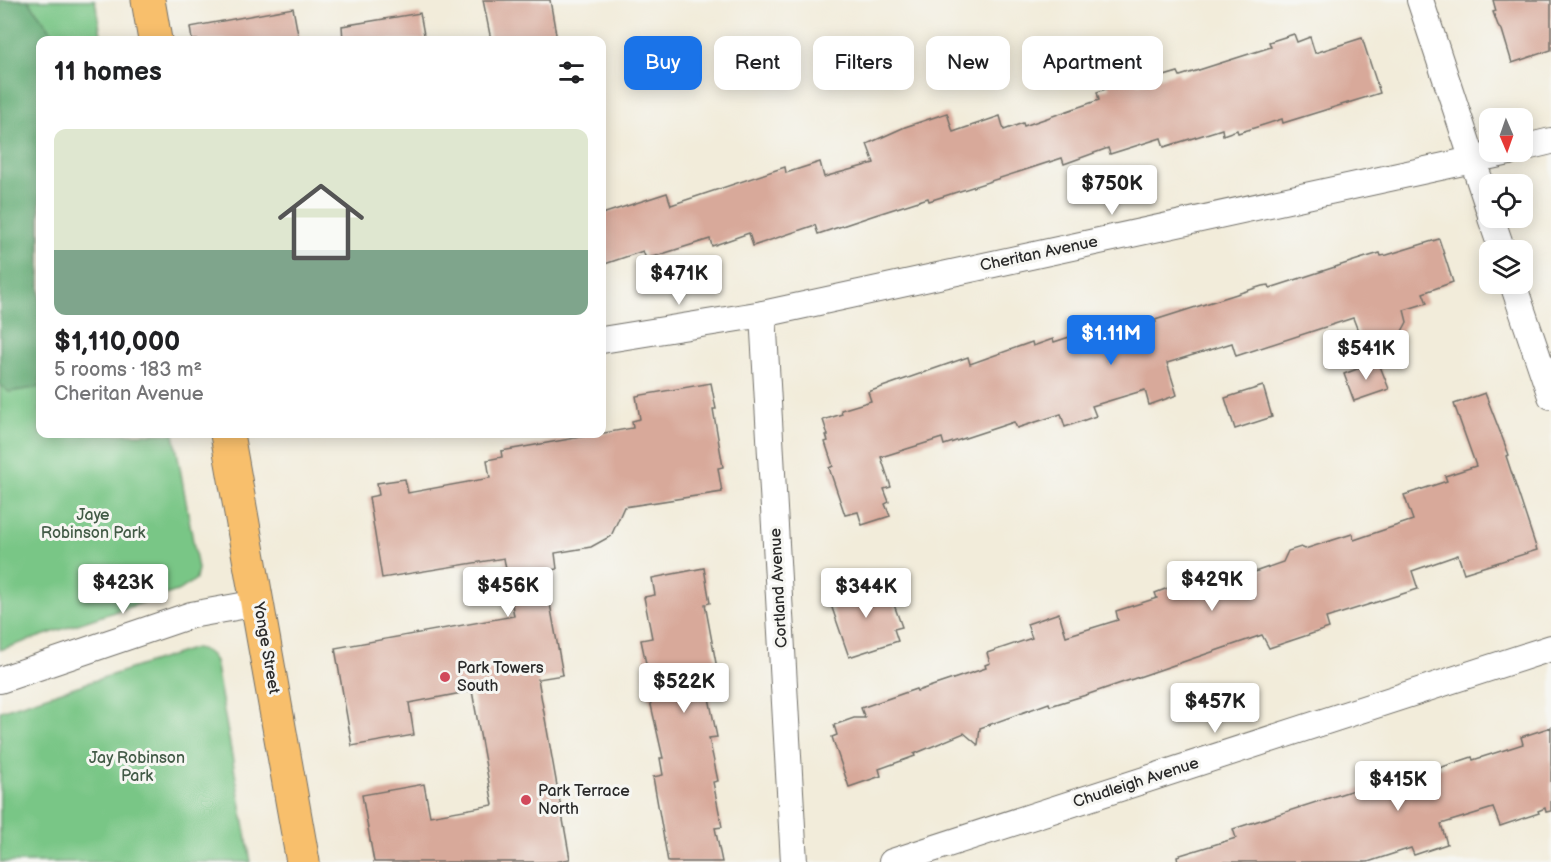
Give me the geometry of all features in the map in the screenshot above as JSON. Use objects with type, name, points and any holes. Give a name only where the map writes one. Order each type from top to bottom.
[{"type":"main road","points":[[148,0],[154,36]]},
{"type":"main road","name":"Yonge Street","points":[[228,438],[303,862]]},
{"type":"street","points":[[1420,0],[1479,181]]},
{"type":"street","points":[[1533,145],[1551,141]]},
{"type":"street","name":"Cheritan Avenue","points":[[606,339],[763,314],[1479,158]]},
{"type":"street","points":[[1516,294],[1551,396]]},
{"type":"street","name":"Cortland Avenue","points":[[763,314],[794,862]]},
{"type":"street","points":[[0,680],[191,615],[258,603]]},
{"type":"street","name":"Chudleigh Avenue","points":[[892,862],[1551,648]]},
{"type":"green space","name":"Jaye Robinson Park","points":[[0,0],[95,0],[101,36],[36,36],[36,438],[175,438],[198,569],[196,579],[180,590],[0,650]]},
{"type":"green space","points":[[0,0],[28,0],[55,36],[36,36],[36,388],[9,392],[0,385]]},
{"type":"green space","name":"Jay Robinson Park","points":[[195,648],[207,652],[215,661],[251,862],[0,862],[0,711]]},
{"type":"building","points":[[483,0],[550,0],[556,36],[490,36]]},
{"type":"building","points":[[1493,0],[1551,0],[1551,50],[1512,63],[1502,30],[1493,12],[1496,11]]},
{"type":"building","points":[[293,8],[298,36],[191,36],[190,27]]},
{"type":"building","points":[[420,13],[424,36],[343,36],[342,26]]},
{"type":"building","points":[[1294,34],[1297,42],[1310,37],[1315,53],[1362,38],[1380,93],[1283,123],[1282,119],[1238,133],[1237,130],[1223,135],[1222,129],[1164,147],[1161,138],[1110,154],[1108,148],[1064,164],[1062,158],[818,234],[815,225],[753,246],[749,233],[712,246],[710,239],[646,259],[643,251],[606,264],[606,213],[667,193],[671,205],[785,167],[786,173],[820,162],[824,177],[874,163],[867,144],[905,127],[947,113],[953,132],[1000,116],[1004,130],[1023,123],[1024,126],[1099,100],[1097,92],[1103,90],[1163,90],[1163,76],[1178,72],[1180,76],[1271,47],[1269,42]]},
{"type":"building","points":[[1439,239],[1453,282],[1423,293],[1427,303],[1404,310],[1407,322],[1400,335],[1360,336],[1353,318],[1236,356],[1232,343],[1167,363],[1177,395],[1149,405],[1145,390],[1092,406],[1096,416],[1065,427],[1061,414],[1017,428],[1014,422],[944,445],[942,438],[881,457],[891,487],[884,489],[889,502],[885,504],[890,516],[862,525],[858,512],[845,515],[829,468],[833,466],[825,442],[828,441],[826,435],[828,435],[823,420],[842,414],[841,410],[871,401],[868,392],[968,357],[970,364],[1032,342],[1033,346],[1053,339],[1054,342],[1091,330],[1095,342],[1262,286],[1269,285],[1270,288],[1380,253],[1381,256],[1387,255]]},
{"type":"building","points":[[1378,361],[1389,389],[1354,401],[1344,374]]},
{"type":"building","points":[[711,383],[723,467],[718,468],[722,492],[624,507],[611,536],[591,547],[555,553],[557,569],[544,571],[563,675],[538,679],[570,859],[555,862],[374,862],[362,795],[424,784],[430,816],[493,805],[472,691],[409,703],[414,735],[352,746],[335,648],[514,616],[504,558],[382,578],[369,497],[379,495],[377,483],[405,479],[408,493],[490,478],[487,460],[502,457],[501,451],[576,438],[606,438],[606,433],[633,428],[632,421],[640,419],[636,396]]},
{"type":"building","points":[[1263,386],[1272,417],[1235,429],[1225,398]]},
{"type":"building","points":[[1485,393],[1509,455],[1506,456],[1537,550],[1464,573],[1458,555],[1412,571],[1418,589],[1326,618],[1329,628],[1269,648],[1262,635],[1086,695],[1050,706],[1049,703],[980,728],[978,745],[964,733],[914,754],[915,756],[879,769],[881,776],[849,787],[832,737],[837,735],[834,725],[854,718],[865,718],[861,708],[986,668],[985,665],[990,663],[987,653],[1032,638],[1027,624],[1059,613],[1066,636],[1118,620],[1116,611],[1157,598],[1155,593],[1199,576],[1227,567],[1232,580],[1283,562],[1288,551],[1301,547],[1305,549],[1352,534],[1354,540],[1413,520],[1404,495],[1447,481],[1445,476],[1476,466],[1454,404]]},
{"type":"building","points":[[704,568],[710,603],[705,604],[721,690],[708,693],[717,737],[709,738],[718,781],[713,782],[722,827],[715,828],[722,862],[668,862],[653,777],[663,775],[660,758],[663,758],[644,674],[648,673],[641,640],[652,638],[644,597],[655,595],[652,578]]},
{"type":"building","points":[[878,583],[880,590],[888,588],[902,627],[894,629],[898,641],[849,657],[829,599]]},
{"type":"building","points":[[1551,727],[1551,811],[1546,812],[1545,808],[1538,811],[1539,813],[1500,826],[1493,808],[1441,824],[1447,844],[1414,855],[1411,848],[1368,862],[1178,862],[1177,856],[1236,838],[1233,829],[1366,786],[1368,792],[1472,757],[1473,760],[1523,744],[1521,737]]},
{"type":"place","name":"Park Towers South","points":[[445,677]]},
{"type":"place","name":"Park Terrace North","points":[[526,800]]}]
